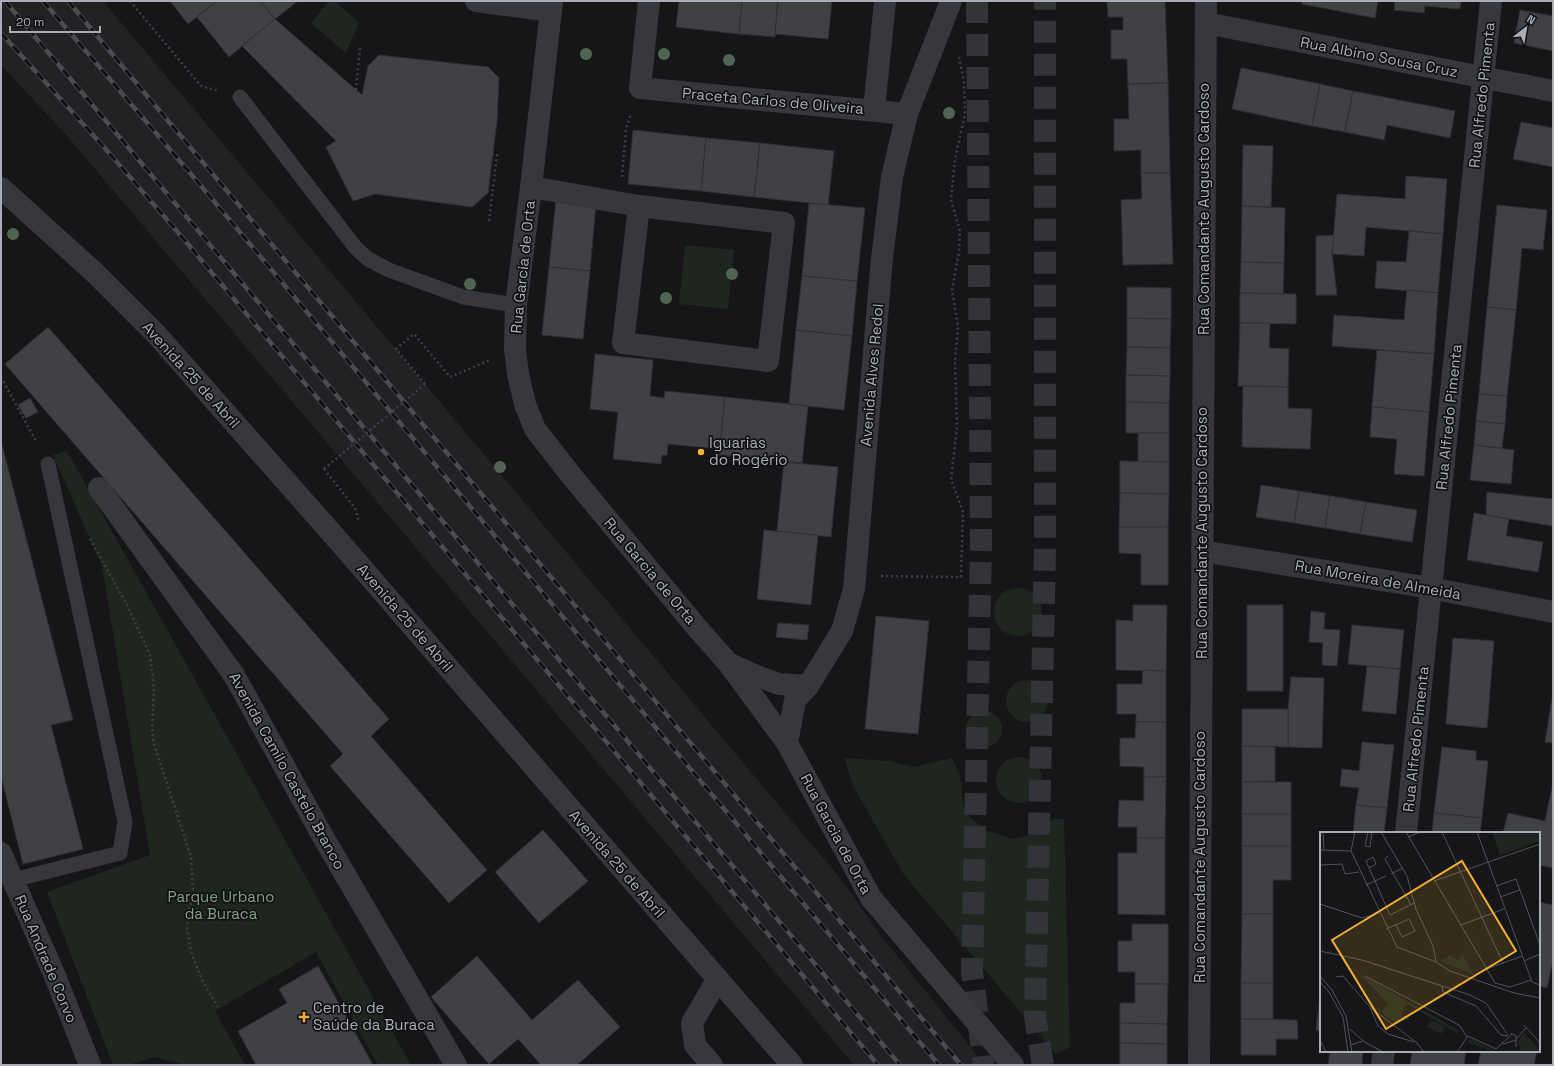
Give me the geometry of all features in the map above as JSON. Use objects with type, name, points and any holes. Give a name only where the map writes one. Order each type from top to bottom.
[{"type":"street","points":[[476,1],[552,6]]},
{"type":"street","name":"Praceta Carlos de Oliveira","points":[[649,1],[640,88],[907,114]]},
{"type":"street","points":[[874,110],[885,1]]},
{"type":"street","name":"Avenida Alves Redol","points":[[787,743],[795,700],[808,686],[842,631],[854,589],[882,258],[892,177],[907,114],[951,1]]},
{"type":"street","name":"Rua Comandante Augusto Cardoso","points":[[1199,1065],[1206,1]]},
{"type":"street","name":"Rua Alfredo Pimenta","points":[[1406,832],[1491,1]]},
{"type":"street","name":"Rua Garcia de Orta","points":[[552,6],[516,304],[515,350],[518,374],[525,404],[536,428],[575,480],[729,664],[787,743],[871,898],[1013,1065]]},
{"type":"street","name":"Rua Albino Sousa Cruz","points":[[1206,23],[1553,91]]},
{"type":"street","points":[[531,187],[639,206],[784,223],[768,361],[623,343],[639,206]]},
{"type":"street","name":"Avenida 25 de Abril","points":[[1,188],[95,273],[156,334],[338,540],[792,1065]]},
{"type":"street","name":"Avenida Camilo Castelo Branco","points":[[99,488],[234,675],[322,835],[456,1065]]},
{"type":"street","name":"Rua Moreira de Almeida","points":[[1202,551],[1431,588],[1553,612]]},
{"type":"street","points":[[729,664],[779,684],[808,686]]},
{"type":"street","name":"Rua Andrade Corvo","points":[[1,853],[56,976],[90,1065]]},
{"type":"street","points":[[712,1065],[695,1045],[692,1023],[717,980]]},
{"type":"street","points":[[1382,1065],[1384,1052]]},
{"type":"lane","points":[[240,97],[355,247],[368,258],[389,270],[462,297],[516,304]]},
{"type":"lane","points":[[13,880],[120,854],[125,822],[48,464]]},
{"type":"path","points":[[130,1],[201,86],[240,97]]},
{"type":"path","points":[[855,575],[961,577],[963,512],[951,479],[957,427],[954,361],[958,327],[952,290],[959,252],[960,231],[951,200],[964,114],[964,82],[956,47],[944,22]]},
{"type":"path","points":[[356,90],[360,47]]},
{"type":"path","points":[[624,156],[626,129]]},
{"type":"path","points":[[489,221],[497,155],[492,154]]},
{"type":"path","points":[[355,508],[324,469],[425,384],[396,349],[414,334],[450,377],[515,350]]},
{"type":"path","points":[[1,377],[48,464]]},
{"type":"path","points":[[87,533],[127,605],[150,655],[154,687],[152,730],[154,744],[191,857],[193,892],[187,929],[191,952],[202,980],[218,1007]]},
{"type":"shaded area","points":[[1,1],[103,1],[840,878],[882,937],[985,1065],[854,1065],[68,137],[1,65]]},
{"type":"green space","points":[[329,1],[334,1],[359,22],[346,53],[311,23]]},
{"type":"green space","points":[[685,245],[734,250],[728,309],[679,304]]},
{"type":"green space","name":"Parque Urbano da Buraca","points":[[67,451],[411,1065],[378,1065],[316,952],[215,1011],[245,1065],[188,1065],[154,1057],[129,1065],[113,1065],[47,892],[150,855],[102,566],[53,455]]},
{"type":"green space","points":[[1013,588],[1023,588],[1035,595],[1042,607],[1042,617],[1035,629],[1023,636],[1013,636],[1005,632],[998,625],[994,617],[994,607],[998,599],[1005,592]]},
{"type":"green space","points":[[1023,680],[1031,680],[1039,683],[1045,689],[1048,701],[1045,713],[1039,719],[1031,722],[1023,722],[1015,719],[1009,713],[1006,705],[1006,697],[1009,689],[1015,683]]},
{"type":"green space","points":[[984,711],[997,716],[1002,729],[997,742],[984,747],[971,742],[966,729],[971,716]]},
{"type":"green space","points":[[1024,757],[1028,758],[1038,767],[1041,771],[1041,789],[1032,799],[1024,803],[1014,803],[1006,799],[997,789],[996,775],[1000,767],[1010,758]]},
{"type":"green space","points":[[845,758],[889,761],[914,767],[952,758],[960,775],[963,806],[969,816],[987,831],[1013,839],[1028,836],[1054,819],[1064,819],[1070,1047],[1056,1054],[904,875],[852,784]]},
{"type":"building","points":[[170,1],[217,1],[188,24]]},
{"type":"building","points":[[217,1],[260,1],[275,19],[229,57],[197,17]]},
{"type":"building","points":[[260,1],[298,1],[275,19]]},
{"type":"building","points":[[679,1],[742,1],[739,34],[676,27]]},
{"type":"building","points":[[742,1],[778,1],[775,37],[739,34]]},
{"type":"building","points":[[778,1],[832,1],[828,39],[775,34]]},
{"type":"building","points":[[1107,1],[1165,1],[1168,83],[1128,84],[1127,59],[1111,59],[1111,30],[1123,30],[1123,17],[1108,17]]},
{"type":"building","points":[[1302,1],[1378,1],[1375,18],[1302,4]]},
{"type":"building","points":[[1395,1],[1461,1],[1460,9],[1425,6],[1424,13],[1394,10]]},
{"type":"building","points":[[1520,10],[1553,16],[1553,51],[1514,43]]},
{"type":"building","points":[[275,19],[362,95],[368,66],[379,55],[488,67],[499,78],[497,121],[488,193],[472,207],[375,194],[353,201],[326,147],[336,141],[242,46]]},
{"type":"building","points":[[1241,68],[1320,84],[1312,126],[1232,109]]},
{"type":"building","points":[[1168,83],[1170,173],[1141,173],[1141,150],[1114,151],[1114,119],[1129,119],[1128,84]]},
{"type":"building","points":[[1320,84],[1353,91],[1345,132],[1312,126]]},
{"type":"building","points":[[1353,91],[1455,111],[1450,138],[1387,125],[1384,140],[1345,132]]},
{"type":"building","points":[[1521,122],[1553,128],[1553,167],[1513,159]]},
{"type":"building","points":[[633,130],[706,138],[701,191],[628,184]]},
{"type":"building","points":[[706,138],[760,143],[754,197],[701,191]]},
{"type":"building","points":[[760,143],[834,151],[828,205],[754,197]]},
{"type":"building","points":[[1243,145],[1273,146],[1271,207],[1242,206]]},
{"type":"building","points":[[1141,173],[1170,173],[1173,264],[1123,265],[1121,200],[1142,199]]},
{"type":"building","points":[[1406,176],[1447,179],[1443,234],[1366,227],[1364,256],[1332,254],[1337,194],[1405,199]]},
{"type":"building","points":[[556,200],[596,204],[590,271],[549,267]]},
{"type":"building","points":[[809,203],[865,208],[857,281],[802,276]]},
{"type":"building","points":[[1497,205],[1547,210],[1543,250],[1522,248],[1516,310],[1487,307]]},
{"type":"building","points":[[1242,206],[1285,208],[1284,263],[1241,262]]},
{"type":"building","points":[[1409,231],[1443,234],[1438,293],[1375,288],[1377,261],[1406,262]]},
{"type":"building","points":[[1334,235],[1332,254],[1337,295],[1316,295],[1316,236]]},
{"type":"building","points":[[1241,262],[1284,263],[1283,294],[1240,293]]},
{"type":"building","points":[[549,267],[590,271],[583,339],[542,335]]},
{"type":"building","points":[[802,276],[857,281],[852,336],[796,330]]},
{"type":"building","points":[[1127,287],[1171,288],[1171,319],[1127,318]]},
{"type":"building","points":[[1407,290],[1438,293],[1434,354],[1332,346],[1334,315],[1404,320]]},
{"type":"building","points":[[1240,293],[1296,294],[1296,324],[1240,323]]},
{"type":"building","points":[[1487,307],[1516,310],[1507,396],[1479,394]]},
{"type":"building","points":[[1127,318],[1171,319],[1170,348],[1127,347]]},
{"type":"building","points":[[1240,323],[1270,323],[1269,348],[1289,349],[1288,387],[1238,386]]},
{"type":"building","points":[[48,327],[389,719],[371,736],[487,870],[449,903],[330,766],[343,754],[5,364]]},
{"type":"building","points":[[796,330],[852,336],[844,410],[789,404]]},
{"type":"building","points":[[1127,347],[1170,348],[1170,376],[1126,375]]},
{"type":"building","points":[[1377,350],[1434,354],[1429,412],[1372,407]]},
{"type":"building","points":[[595,354],[653,360],[650,396],[664,398],[665,391],[725,397],[720,449],[668,444],[667,455],[662,455],[661,464],[613,459],[618,412],[590,409]]},
{"type":"building","points":[[1126,375],[1170,376],[1169,403],[1126,402]]},
{"type":"building","points":[[1243,386],[1288,387],[1288,408],[1312,409],[1310,449],[1242,447]]},
{"type":"building","points":[[1479,394],[1507,396],[1505,424],[1476,421]]},
{"type":"building","points":[[725,397],[808,406],[802,463],[719,455]]},
{"type":"building","points":[[30,398],[38,412],[26,418],[18,405]]},
{"type":"building","points":[[1126,402],[1169,403],[1169,433],[1126,433]]},
{"type":"building","points":[[1372,407],[1429,412],[1424,476],[1394,474],[1397,439],[1370,437]]},
{"type":"building","points":[[1476,421],[1505,424],[1502,448],[1474,445]]},
{"type":"building","points":[[1138,433],[1169,433],[1169,462],[1138,462]]},
{"type":"building","points":[[1,441],[73,720],[51,725],[83,849],[23,864],[1,776]]},
{"type":"building","points":[[1474,445],[1514,450],[1511,484],[1470,480]]},
{"type":"building","points":[[1120,461],[1169,462],[1169,494],[1120,493]]},
{"type":"building","points":[[784,462],[838,467],[831,537],[777,531]]},
{"type":"building","points":[[1261,485],[1299,491],[1294,523],[1256,517]]},
{"type":"building","points":[[1299,491],[1330,496],[1325,528],[1294,523]]},
{"type":"building","points":[[1487,492],[1553,499],[1553,526],[1486,515]]},
{"type":"building","points":[[1120,493],[1169,494],[1168,527],[1119,527]]},
{"type":"building","points":[[1330,496],[1366,502],[1360,534],[1325,528]]},
{"type":"building","points":[[1366,502],[1417,510],[1412,542],[1360,534]]},
{"type":"building","points":[[1474,513],[1509,519],[1506,536],[1543,542],[1538,572],[1467,560]]},
{"type":"building","points":[[1119,527],[1168,527],[1168,585],[1141,585],[1141,554],[1119,553]]},
{"type":"building","points":[[764,530],[818,535],[811,605],[757,599]]},
{"type":"building","points":[[1133,605],[1167,605],[1166,671],[1116,670],[1116,620],[1133,621]]},
{"type":"building","points":[[1247,605],[1283,605],[1283,691],[1247,691]]},
{"type":"building","points":[[1311,611],[1325,613],[1324,629],[1340,630],[1337,666],[1322,665],[1323,643],[1309,642]]},
{"type":"building","points":[[876,616],[929,621],[918,734],[865,729]]},
{"type":"building","points":[[778,623],[809,625],[807,640],[776,637]]},
{"type":"building","points":[[1352,625],[1404,630],[1400,669],[1348,664]]},
{"type":"building","points":[[1453,638],[1494,641],[1487,728],[1446,724]]},
{"type":"building","points":[[1367,666],[1400,669],[1396,714],[1362,711]]},
{"type":"building","points":[[1143,670],[1166,671],[1166,722],[1136,722],[1136,714],[1117,714],[1117,684],[1142,684]]},
{"type":"building","points":[[1291,677],[1324,678],[1322,748],[1288,747],[1288,709]]},
{"type":"building","points":[[1553,698],[1553,743],[1545,742]]},
{"type":"building","points":[[1242,709],[1288,709],[1288,747],[1242,746]]},
{"type":"building","points":[[1136,722],[1166,722],[1166,777],[1144,777],[1144,767],[1120,766],[1120,738],[1135,738]]},
{"type":"building","points":[[1362,742],[1394,745],[1387,808],[1356,805],[1359,788],[1340,786],[1342,769],[1359,771]]},
{"type":"building","points":[[1242,746],[1275,747],[1275,781],[1242,782]]},
{"type":"building","points":[[1442,747],[1476,751],[1476,760],[1488,761],[1482,818],[1434,813]]},
{"type":"building","points":[[1144,777],[1166,777],[1165,838],[1137,838],[1137,827],[1118,827],[1119,800],[1144,801]]},
{"type":"building","points":[[1242,782],[1291,782],[1291,814],[1242,814]]},
{"type":"building","points":[[1553,782],[1553,868],[1540,865],[1540,832],[1503,832],[1508,813],[1545,821]]},
{"type":"building","points":[[1356,805],[1387,808],[1384,832],[1353,832]]},
{"type":"building","points":[[1434,813],[1482,818],[1480,832],[1432,832]]},
{"type":"building","points":[[1242,814],[1291,814],[1291,846],[1242,846]]},
{"type":"building","points":[[543,830],[588,881],[539,923],[495,872]]},
{"type":"building","points":[[1137,838],[1165,838],[1165,915],[1118,914],[1118,853],[1137,853]]},
{"type":"building","points":[[1242,846],[1291,846],[1291,880],[1273,880],[1273,914],[1242,914]]},
{"type":"building","points":[[1540,902],[1553,905],[1553,959],[1547,988],[1540,986]]},
{"type":"building","points":[[1242,914],[1273,914],[1273,983],[1241,983]]},
{"type":"building","points":[[1132,924],[1168,924],[1168,984],[1135,984],[1135,972],[1118,972],[1118,941],[1132,941]]},
{"type":"building","points":[[477,956],[532,1020],[578,980],[620,1027],[577,1065],[541,1065],[518,1039],[489,1064],[431,997]]},
{"type":"building","name":"Centro de Saúde da Buraca","points":[[318,966],[373,1065],[256,1065],[238,1031],[287,1003],[279,989]]},
{"type":"building","points":[[1241,983],[1273,983],[1273,1019],[1241,1019]]},
{"type":"building","points":[[1135,984],[1168,984],[1167,1024],[1120,1023],[1120,1003],[1135,1003]]},
{"type":"building","points":[[1320,997],[1320,1031],[1316,1030]]},
{"type":"building","points":[[1241,1019],[1297,1020],[1298,1039],[1276,1039],[1276,1055],[1241,1055]]},
{"type":"building","points":[[1120,1023],[1167,1024],[1167,1044],[1120,1043]]},
{"type":"building","points":[[1120,1043],[1167,1044],[1167,1065],[1120,1065]]},
{"type":"building","points":[[1330,1052],[1363,1052],[1362,1065],[1328,1065]]},
{"type":"building","points":[[1412,1052],[1466,1052],[1464,1065],[1410,1065]]},
{"type":"building","points":[[1481,1052],[1537,1052],[1534,1065],[1478,1065]]},
{"type":"tunnel","points":[[977,1],[981,544],[972,971],[984,1065]]},
{"type":"tunnel","points":[[1043,1065],[1035,1017],[1045,550],[1045,1]]},
{"type":"railway","points":[[5,1],[900,1065]]},
{"type":"railway","points":[[43,1],[202,187],[939,1065]]},
{"type":"railway","points":[[68,1],[961,1065]]},
{"type":"railway","points":[[1,33],[176,230],[878,1065]]},
{"type":"place","name":"Iguarias do Rogério","points":[[701,452]]},
{"type":"place","name":"Centro de Saúde da Buraca","points":[[304,1017]]}]
